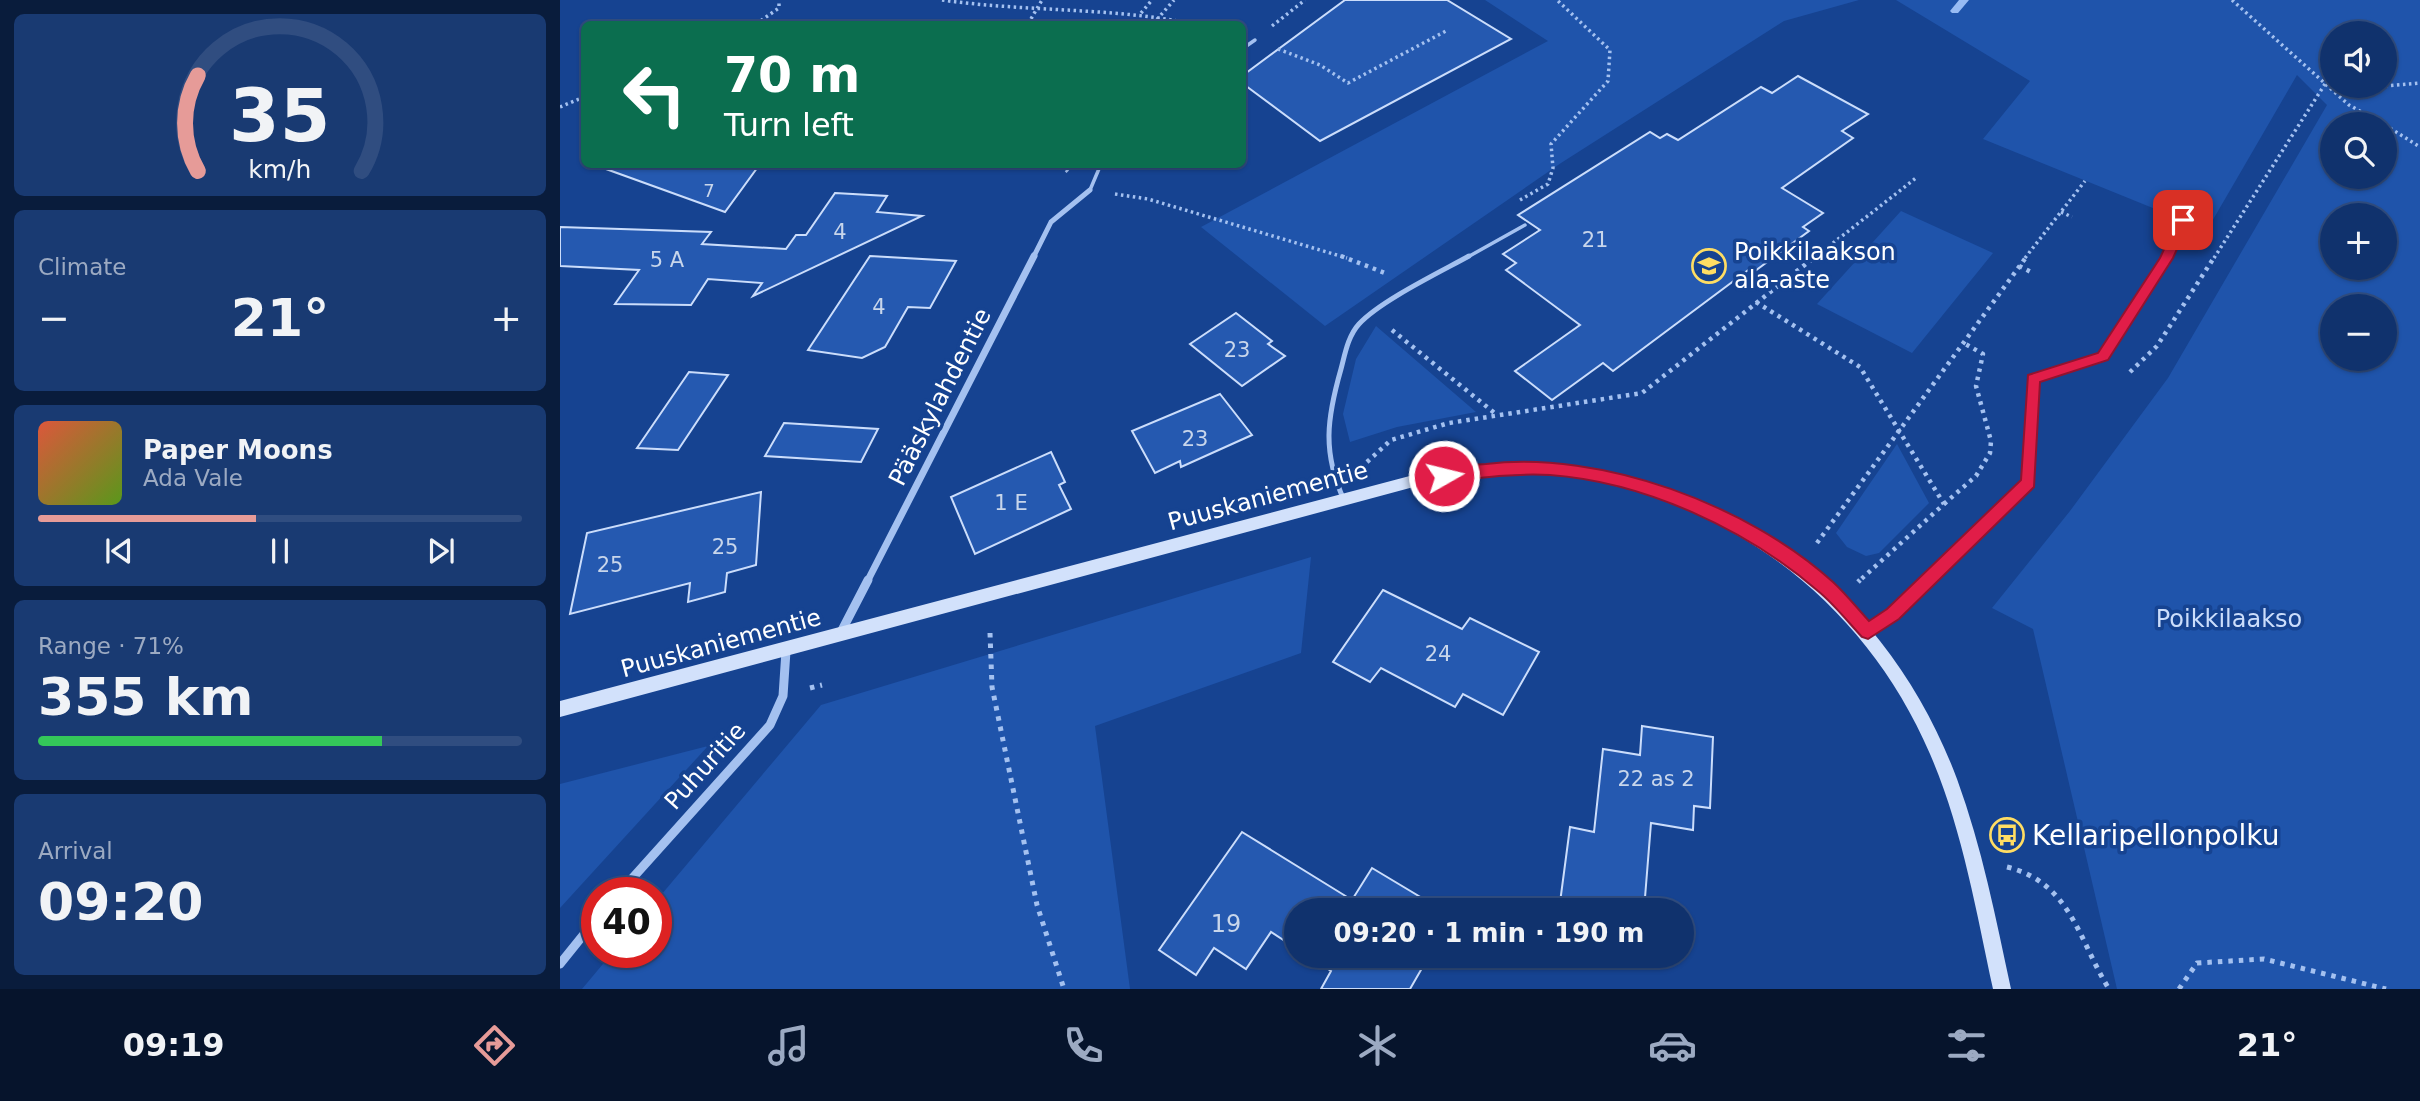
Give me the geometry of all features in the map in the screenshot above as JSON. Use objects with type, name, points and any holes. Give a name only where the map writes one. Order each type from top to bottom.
[{"type":"street","name":"Pääskylahdentie","points":[[840,634],[1051,222],[1090,190]]},
{"type":"street","name":"Puuskaniementie","points":[[560,709],[786,651],[840,634],[1421,479],[1490,470],[1550,469],[1652,488],[1737,526],[1783,554],[1826,587],[1868,632],[1895,671],[1937,748],[1975,864],[2002,989]]},
{"type":"street","name":"Puhuritie","points":[[633,877],[770,725],[783,696],[786,651]]},
{"type":"street","points":[[560,964],[581,938]]},
{"type":"lane","points":[[1246,46],[1255,40]]},
{"type":"lane","points":[[1090,190],[1099,168]]},
{"type":"lane","points":[[1868,632],[1893,614],[2029,482],[2033,379],[2103,356],[2166,258],[2183,220]]},
{"type":"lane","points":[[1343,500],[1333,476],[1328,415],[1348,342],[1359,324],[1407,291],[1524,225]]},
{"type":"path","points":[[761,21],[775,14],[779,8],[779,0]]},
{"type":"path","points":[[942,0],[1035,11],[1140,14],[1181,21]]},
{"type":"path","points":[[1030,21],[1042,0]]},
{"type":"path","points":[[1140,14],[1152,0]]},
{"type":"path","points":[[1156,21],[1174,0]]},
{"type":"path","points":[[1255,40],[1305,0]]},
{"type":"path","points":[[1514,203],[1548,184],[1553,168],[1551,144],[1608,81],[1610,50],[1557,0]]},
{"type":"path","points":[[2232,0],[2320,79]]},
{"type":"path","points":[[1255,40],[1320,65],[1348,83],[1446,32]]},
{"type":"path","points":[[2397,85],[2420,83]]},
{"type":"path","points":[[2130,372],[2157,346],[2320,92]]},
{"type":"path","points":[[560,107],[581,98]]},
{"type":"path","points":[[2341,98],[2361,112]]},
{"type":"path","points":[[2397,133],[2420,147]]},
{"type":"path","points":[[1066,168],[1090,190],[1148,199],[1364,263],[1388,274],[1407,291]]},
{"type":"path","points":[[1361,468],[1391,440],[1449,423],[1642,393],[1916,178]]},
{"type":"path","points":[[1817,543],[1962,342],[2085,181]]},
{"type":"path","points":[[2061,212],[2072,217]]},
{"type":"path","points":[[2019,266],[2031,272]]},
{"type":"path","points":[[1756,302],[1860,368],[1944,503]]},
{"type":"path","points":[[1372,314],[1497,415]]},
{"type":"path","points":[[1858,582],[1985,466],[1992,451],[1991,435],[1976,399],[1977,367],[1983,355],[1962,342]]},
{"type":"path","points":[[990,633],[992,687],[1037,905],[1064,989]]},
{"type":"path","points":[[1975,864],[2019,868],[2055,890],[2109,989]]},
{"type":"path","points":[[2179,989],[2197,963],[2264,959],[2386,989]]},
{"type":"green space","points":[[1485,0],[1859,0],[1784,21],[1561,163],[1325,326],[1201,227],[1548,41]]},
{"type":"green space","name":"Poikkilaakso","points":[[1896,0],[2420,0],[2420,989],[2117,989],[2033,629],[1992,608],[2070,511],[2168,378],[2320,117],[2320,189],[2397,189],[2397,112],[2323,112],[2327,105],[2320,98],[2297,75],[2207,230],[1983,139],[2030,81]]},
{"type":"green space","points":[[1901,211],[1993,253],[1912,353],[1817,304]]},
{"type":"green space","points":[[1376,326],[1476,412],[1397,427],[1350,442],[1343,414],[1356,359]]},
{"type":"green space","points":[[1897,444],[1929,503],[1879,553],[1866,556],[1847,547],[1836,533]]},
{"type":"green space","points":[[1311,557],[1301,653],[1095,726],[1130,989],[582,989],[600,968],[672,968],[672,882],[821,705]]},
{"type":"green space","points":[[708,746],[588,877],[581,877],[581,885],[560,908],[560,784]]},
{"type":"building","points":[[1345,0],[1447,0],[1511,39],[1320,141],[1246,86],[1246,73]]},
{"type":"building","points":[[1798,76],[1868,114],[1842,131],[1853,138],[1782,188],[1823,213],[1803,227],[1809,231],[1755,271],[1751,268],[1613,371],[1603,363],[1552,400],[1515,371],[1580,325],[1506,270],[1516,263],[1503,254],[1540,230],[1518,215],[1650,132],[1660,138],[1667,134],[1678,140],[1761,87],[1772,93]]},
{"type":"building","points":[[606,168],[757,168],[725,212]]},
{"type":"building","points":[[835,193],[887,196],[877,212],[922,216],[753,296],[762,283],[708,279],[691,305],[615,304],[639,270],[560,266],[560,227],[711,232],[702,244],[786,249],[796,235],[806,235]]},
{"type":"building","points":[[870,256],[956,261],[930,308],[908,307],[885,347],[862,358],[808,350]]},
{"type":"building","points":[[1236,313],[1272,341],[1268,344],[1285,356],[1242,386],[1190,344]]},
{"type":"building","points":[[689,372],[728,375],[678,450],[637,448]]},
{"type":"building","points":[[1220,394],[1252,435],[1181,467],[1180,461],[1155,473],[1132,431]]},
{"type":"building","points":[[784,423],[878,429],[861,462],[765,456]]},
{"type":"building","points":[[1051,452],[1065,482],[1059,485],[1071,509],[975,554],[951,497]]},
{"type":"building","points":[[761,492],[756,565],[727,573],[725,592],[688,602],[690,583],[570,614],[587,533]]},
{"type":"building","points":[[1383,590],[1462,629],[1470,618],[1539,652],[1503,715],[1463,694],[1455,707],[1381,668],[1370,682],[1333,662]]},
{"type":"building","points":[[1642,726],[1713,737],[1710,808],[1694,806],[1693,830],[1651,823],[1645,898],[1561,898],[1570,827],[1594,832],[1603,749],[1640,755]]},
{"type":"building","points":[[1242,832],[1349,898],[1284,898],[1284,940],[1271,932],[1246,969],[1214,948],[1196,975],[1159,950]]},
{"type":"building","points":[[1372,868],[1422,898],[1353,898]]},
{"type":"building","points":[[1326,968],[1422,968],[1410,989],[1321,989],[1331,971]]},
{"type":"waterway","points":[[1955,11],[1964,0]]},
{"type":"place","name":"Poikkilaakson ala-aste","points":[[1709,266]]},
{"type":"place","name":"Kellaripellonpolku","points":[[2007,835]]},
{"type":"route","points":[[1444,476],[1490,470],[1550,469],[1652,488],[1737,526],[1783,554],[1826,587],[1868,632],[1893,614],[2029,482],[2033,379],[2103,356],[2166,258],[2183,220]]}]
